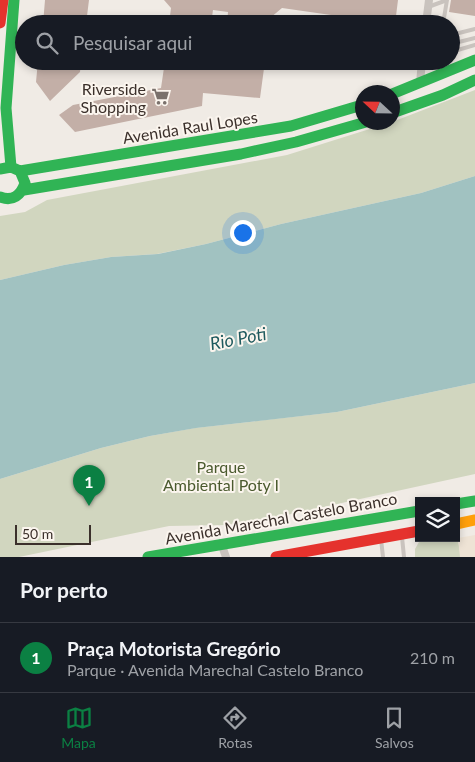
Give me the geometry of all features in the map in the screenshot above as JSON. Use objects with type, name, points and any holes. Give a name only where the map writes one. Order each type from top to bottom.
[{"type":"main road","points":[[0,23],[3,0]]},
{"type":"main road","points":[[14,0],[0,114],[1,137],[10,169],[24,176],[24,190]]},
{"type":"main road","points":[[460,66],[475,60]]},
{"type":"main road","points":[[400,91],[451,70]]},
{"type":"main road","points":[[400,110],[442,95],[475,80]]},
{"type":"main road","name":"Avenida Raul Lopes","points":[[10,169],[291,126],[355,107]]},
{"type":"main road","name":"Avenida Raul Lopes","points":[[0,197],[12,199],[19,196],[24,190],[241,154],[296,142],[355,125]]},
{"type":"main road","points":[[460,503],[475,501]]},
{"type":"main road","name":"Avenida Marechal Castelo Branco","points":[[148,557],[221,543],[415,512]]},
{"type":"main road","points":[[460,523],[475,520]]},
{"type":"main road","points":[[276,557],[415,532]]},
{"type":"street","points":[[420,83],[421,70]]},
{"type":"street","points":[[221,543],[226,557]]},
{"type":"lane","points":[[428,4],[447,0],[444,15]]},
{"type":"lane","points":[[460,33],[475,30]]},
{"type":"lane","points":[[460,42],[475,38]]},
{"type":"lane","points":[[460,49],[475,45]]},
{"type":"lane","points":[[402,534],[404,557]]},
{"type":"lane","points":[[381,538],[383,557]]},
{"type":"green space","points":[[475,90],[475,176],[421,193],[281,224],[206,244],[157,254],[111,257],[64,265],[0,280],[0,216],[25,212],[47,200],[287,155],[367,130],[400,130],[400,119]]},
{"type":"green space","name":"Parque Ambiental Poty I","points":[[475,383],[475,474],[282,516],[226,525],[169,526],[19,557],[0,557],[0,479],[101,448],[150,436],[195,428],[337,412]]},
{"type":"green space","points":[[419,542],[458,542],[461,557],[415,557],[415,549]]},
{"type":"shaded area","points":[[475,535],[475,557],[460,557],[458,542],[460,538]]},
{"type":"water","name":"Rio Poti","points":[[475,176],[475,383],[337,412],[196,428],[150,436],[101,448],[0,479],[0,280],[64,265],[111,257],[158,254],[206,244],[281,224],[421,193]]},
{"type":"building","points":[[45,0],[89,0],[87,15],[44,15]]},
{"type":"building","points":[[164,0],[398,0],[396,15],[331,15],[282,8],[274,15],[228,15],[228,12],[213,10],[212,15],[170,15],[171,8]]},
{"type":"building","points":[[451,0],[475,0],[475,16],[449,12]]},
{"type":"building","name":"Riverside Shopping","points":[[37,70],[80,70],[50,101],[36,82]]},
{"type":"building","name":"Riverside Shopping","points":[[164,70],[264,70],[260,98],[203,93],[202,106],[75,132],[59,115],[73,105],[161,88]]},
{"type":"traffic: fast","points":[[11,167],[6,108],[14,0]]},
{"type":"traffic: fast","points":[[460,66],[475,60]]},
{"type":"traffic: fast","points":[[400,91],[451,70]]},
{"type":"traffic: fast","points":[[400,110],[443,95],[475,80]]},
{"type":"traffic: fast","points":[[20,171],[291,126],[355,107]]},
{"type":"traffic: fast","points":[[24,190],[241,154],[296,142],[355,125]]},
{"type":"traffic: fast","points":[[0,169],[11,167],[20,171],[25,183],[19,194],[13,198],[0,197]]},
{"type":"traffic: fast","points":[[460,503],[475,501]]},
{"type":"traffic: fast","points":[[148,557],[415,512]]},
{"type":"traffic: slow","points":[[460,523],[475,520]]},
{"type":"traffic: jam","points":[[0,23],[3,0]]},
{"type":"traffic: jam","points":[[276,557],[415,532]]},
{"type":"place","name":"Riverside Shopping","points":[[160,97]]},
{"type":"place","name":"Praça Motorista Gregório","points":[[89,506]]}]
